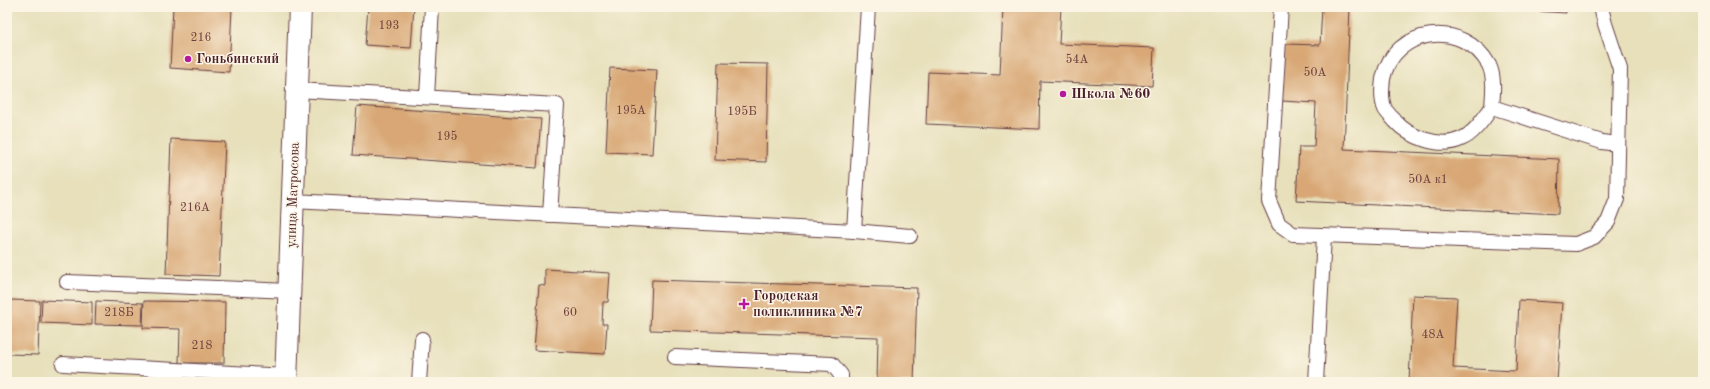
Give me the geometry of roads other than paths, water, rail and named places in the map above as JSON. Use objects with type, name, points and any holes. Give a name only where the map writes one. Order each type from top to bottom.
[{"type":"street","name":"улица Матросова","points":[[287,379],[300,7]]},
{"type":"lane","points":[[426,97],[432,7]]},
{"type":"lane","points":[[854,232],[868,7]]},
{"type":"lane","points":[[1282,7],[1270,201],[1279,224],[1293,234],[1576,244],[1594,237],[1608,222],[1617,199],[1617,144],[1620,69],[1601,7]]},
{"type":"lane","points":[[1442,33],[1462,39],[1478,51],[1489,66],[1494,87],[1492,107],[1477,126],[1461,139],[1442,142],[1418,138],[1398,125],[1385,109],[1382,87],[1386,68],[1402,47],[1416,39],[1442,33]]},
{"type":"lane","points":[[297,90],[557,105],[550,215]]},
{"type":"lane","points":[[1492,107],[1602,142],[1617,144]]},
{"type":"lane","points":[[293,201],[910,236]]},
{"type":"lane","points":[[1316,382],[1324,236]]},
{"type":"lane","points":[[66,282],[290,291]]},
{"type":"lane","points":[[419,382],[422,339]]},
{"type":"lane","points":[[675,357],[832,364],[841,375],[840,382]]},
{"type":"lane","points":[[63,364],[287,379]]},
{"type":"place","name":"Гоньбинский","points":[[188,59]]},
{"type":"place","name":"Школа №60","points":[[1063,94]]},
{"type":"place","name":"Городская поликлиника №7","points":[[744,304]]}]
